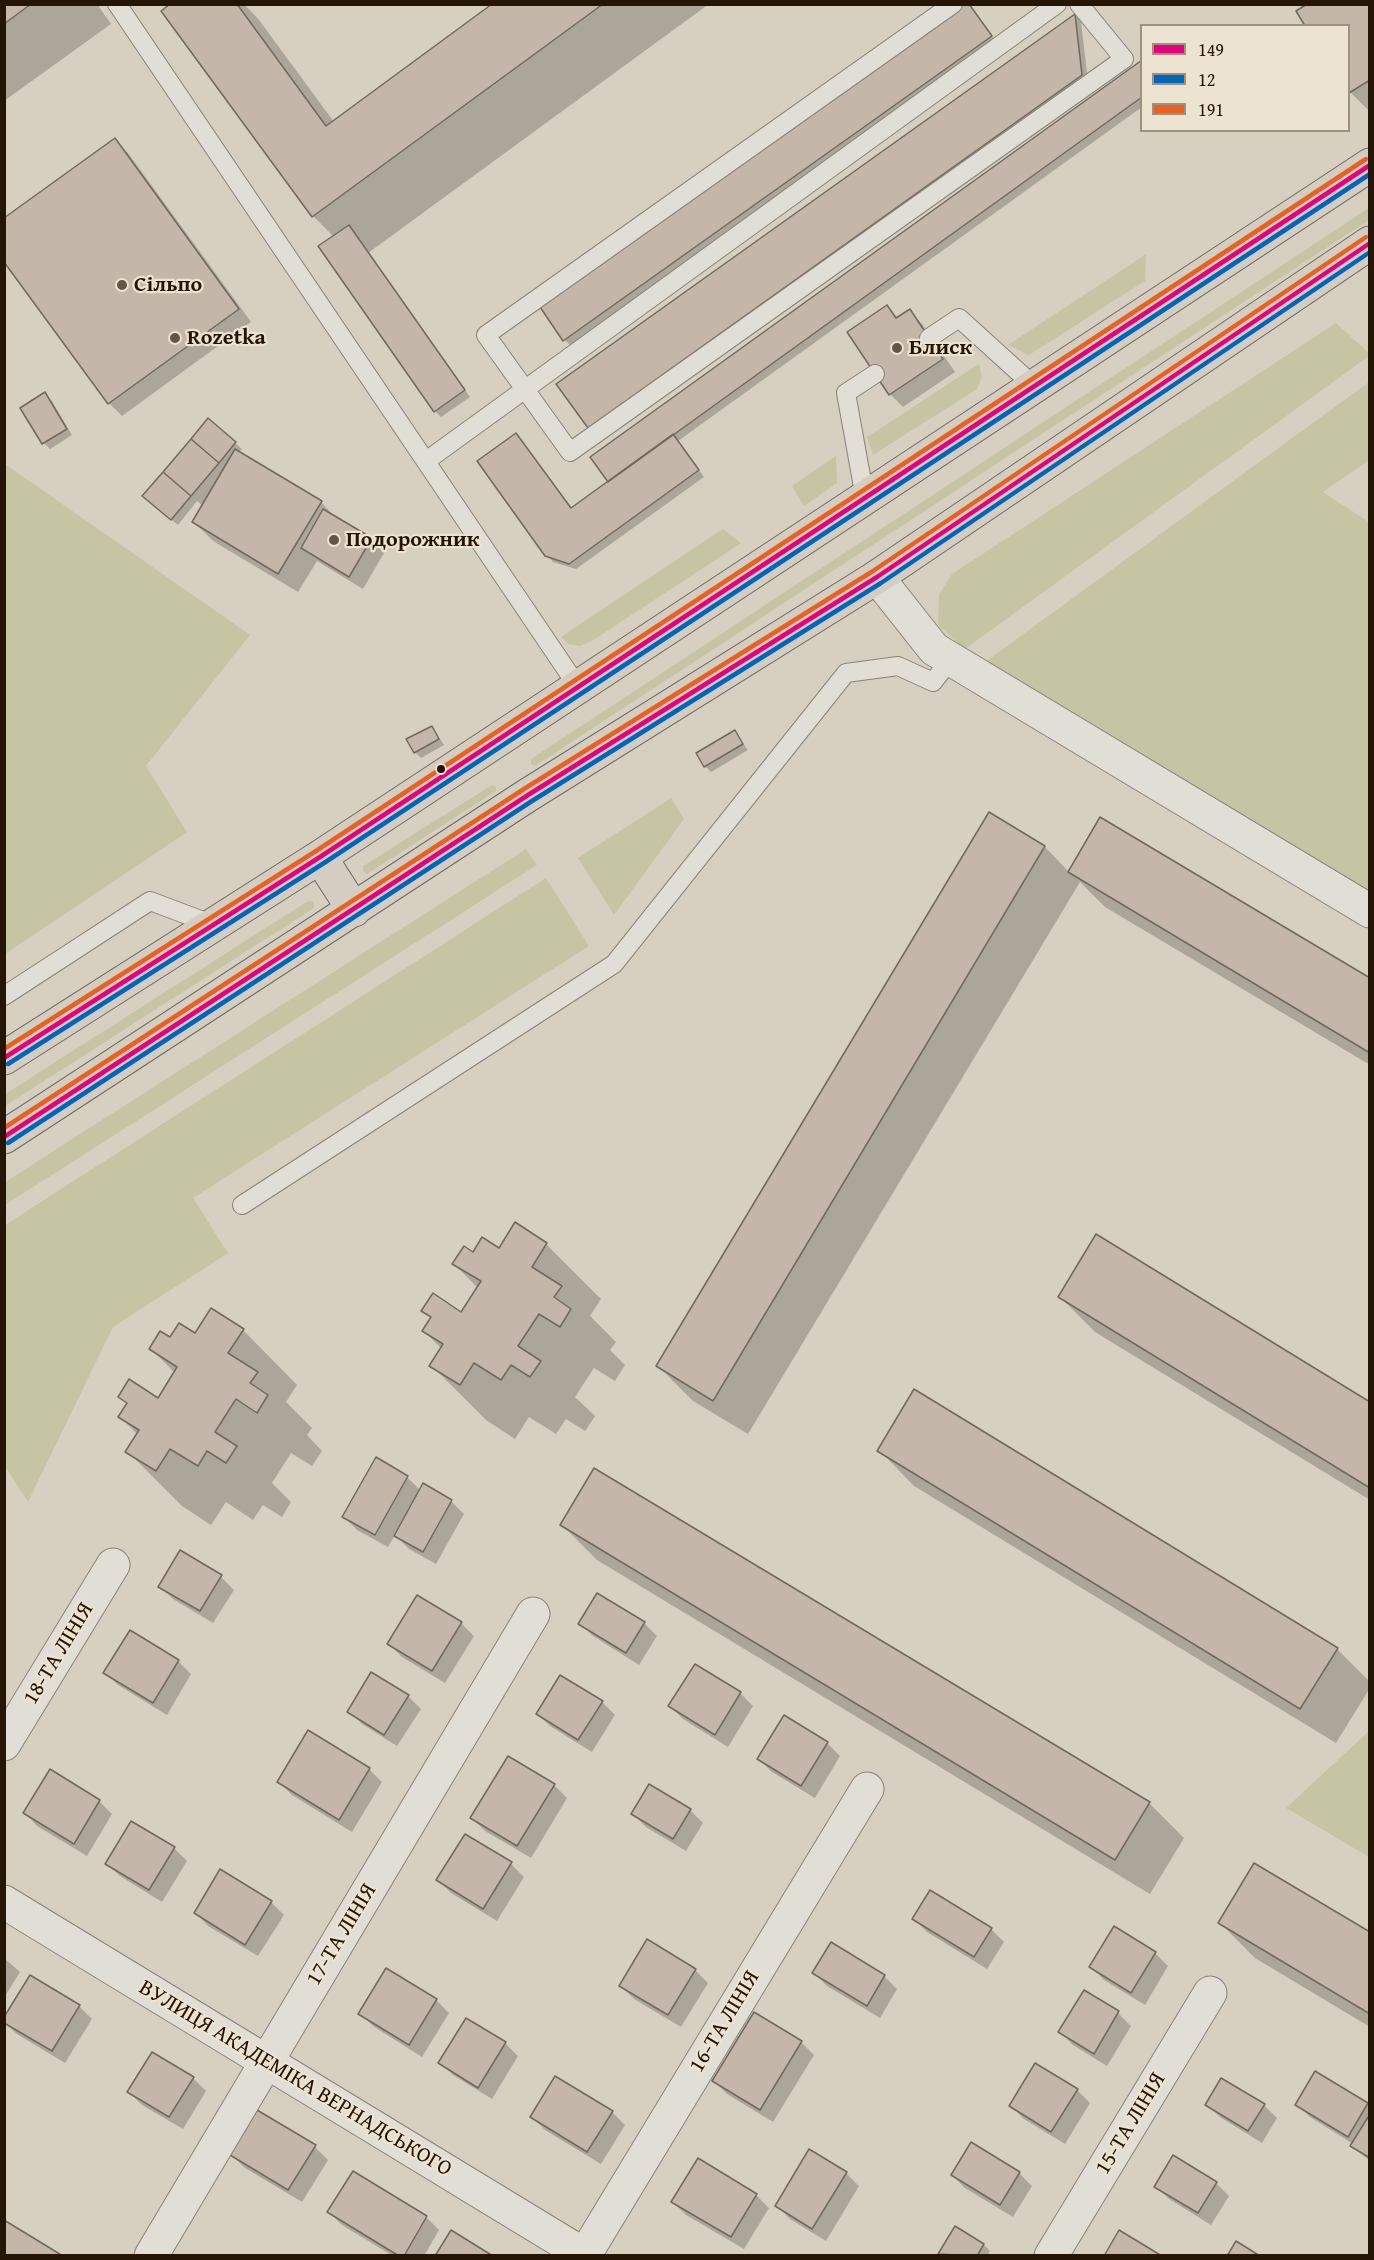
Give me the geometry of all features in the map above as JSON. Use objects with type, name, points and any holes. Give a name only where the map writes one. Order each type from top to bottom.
[{"type":"main road","points":[[4,1058],[321,857],[1370,165]]},
{"type":"main road","points":[[4,1137],[548,783],[877,577],[1370,243]]},
{"type":"main road","points":[[321,857],[354,910]]},
{"type":"street","points":[[877,577],[934,649],[1370,911]]},
{"type":"street","name":"18-ТА ЛІНІЯ","points":[[4,1744],[113,1564]]},
{"type":"street","name":"17-ТА ЛІНІЯ","points":[[151,2256],[533,1614]]},
{"type":"street","name":"16-ТА ЛІНІЯ","points":[[585,2255],[867,1789]]},
{"type":"street","name":"ВУЛИЦЯ АКАДЕМІКА ВЕРНАДСЬКОГО","points":[[4,1902],[585,2255]]},
{"type":"street","name":"15-ТА ЛІНІЯ","points":[[1051,2256],[1210,1993]]},
{"type":"lane","points":[[117,4],[578,687]]},
{"type":"lane","points":[[953,4],[486,335],[570,452],[1124,59],[1080,4]]},
{"type":"lane","points":[[426,461],[1058,4]]},
{"type":"lane","points":[[929,338],[959,318],[1034,386]]},
{"type":"lane","points":[[865,498],[846,393],[875,374]]},
{"type":"lane","points":[[242,1205],[614,964],[846,674],[898,666],[933,682],[951,659]]},
{"type":"lane","points":[[4,996],[150,901],[214,925]]},
{"type":"green space","points":[[1369,208],[1369,220],[535,766],[531,764],[531,759]]},
{"type":"green space","points":[[1146,254],[1145,281],[1029,355],[1008,345]]},
{"type":"green space","points":[[1336,323],[1369,353],[1369,356],[965,649],[938,625],[939,594],[952,574]]},
{"type":"green space","points":[[979,364],[982,377],[977,389],[873,455],[867,437]]},
{"type":"green space","points":[[1369,382],[1369,460],[1323,492],[1369,522],[1369,893],[985,662]]},
{"type":"green space","points":[[836,456],[837,483],[804,506],[792,486]]},
{"type":"green space","points":[[5,464],[250,635],[146,766],[187,832],[5,954]]},
{"type":"green space","points":[[723,529],[741,543],[592,641],[580,646],[568,644],[561,637]]},
{"type":"green space","points":[[492,785],[496,787],[496,791],[367,874],[363,871],[363,866]]},
{"type":"green space","points":[[671,798],[684,819],[614,915],[578,858]]},
{"type":"green space","points":[[526,849],[537,865],[5,1205],[5,1182]]},
{"type":"green space","points":[[546,878],[589,946],[193,1198],[228,1253],[113,1327],[28,1502],[5,1466],[5,1225]]},
{"type":"green space","points":[[308,901],[314,902],[314,908],[5,1106],[5,1094]]},
{"type":"green space","points":[[1369,1731],[1369,1857],[1286,1808]]},
{"type":"building","points":[[4,4],[31,4],[4,24]]},
{"type":"building","points":[[170,4],[237,4],[326,126],[492,4],[603,4],[312,217],[161,11]]},
{"type":"building","points":[[965,4],[969,4],[992,36],[563,341],[540,307]]},
{"type":"building","points":[[1307,4],[1370,4],[1370,80],[1350,92],[1350,24],[1304,24],[1296,11]]},
{"type":"building","points":[[1075,14],[1082,75],[588,428],[556,384]]},
{"type":"building","points":[[1140,61],[1140,98],[608,482],[590,457]]},
{"type":"building","name":"Сільпо","points":[[115,138],[239,309],[108,404],[4,262],[4,218]]},
{"type":"building","points":[[349,225],[465,390],[434,412],[318,246]]},
{"type":"building","name":"Блиск","points":[[887,305],[896,318],[910,309],[943,359],[889,395],[847,332]]},
{"type":"building","points":[[45,392],[67,429],[42,444],[20,408]]},
{"type":"building","points":[[208,418],[236,442],[219,463],[191,439]]},
{"type":"building","points":[[516,433],[571,508],[673,434],[699,470],[569,564],[545,556],[477,461]]},
{"type":"building","points":[[191,439],[219,463],[191,496],[163,472]]},
{"type":"building","points":[[235,449],[322,501],[278,574],[192,522]]},
{"type":"building","points":[[163,472],[191,496],[171,520],[142,496]]},
{"type":"building","points":[[323,509],[372,538],[349,577],[301,548]]},
{"type":"building","points":[[432,726],[439,739],[414,753],[406,739]]},
{"type":"building","points":[[735,730],[743,744],[704,767],[696,753]]},
{"type":"building","points":[[989,812],[1045,846],[713,1401],[656,1366]]},
{"type":"building","points":[[1100,817],[1370,978],[1370,1053],[1068,872]]},
{"type":"building","points":[[515,1222],[547,1243],[532,1267],[562,1286],[554,1297],[571,1309],[560,1327],[539,1314],[518,1346],[541,1361],[530,1377],[511,1365],[501,1380],[474,1363],[460,1385],[429,1366],[443,1344],[422,1331],[431,1317],[421,1311],[433,1293],[461,1312],[481,1281],[452,1264],[464,1246],[473,1252],[482,1237],[499,1248]]},
{"type":"building","points":[[1096,1234],[1370,1402],[1370,1488],[1058,1297]]},
{"type":"building","points":[[211,1308],[244,1329],[228,1353],[258,1372],[250,1383],[268,1395],[257,1413],[236,1399],[215,1432],[237,1446],[226,1463],[207,1451],[198,1466],[170,1449],[156,1471],[125,1452],[139,1430],[118,1417],[127,1403],[118,1397],[129,1379],[158,1398],[177,1367],[149,1349],[160,1331],[170,1337],[179,1323],[195,1333]]},
{"type":"building","points":[[914,1389],[1338,1648],[1300,1709],[877,1451]]},
{"type":"building","points":[[376,1457],[408,1476],[375,1535],[342,1517]]},
{"type":"building","points":[[594,1468],[1150,1802],[1115,1860],[560,1525]]},
{"type":"building","points":[[423,1483],[452,1500],[423,1552],[394,1536]]},
{"type":"building","points":[[180,1550],[222,1575],[200,1611],[158,1587]]},
{"type":"building","points":[[597,1593],[645,1622],[626,1653],[578,1624]]},
{"type":"building","points":[[417,1595],[462,1622],[432,1671],[387,1644]]},
{"type":"building","points":[[130,1630],[179,1660],[153,1703],[103,1673]]},
{"type":"building","points":[[695,1664],[741,1692],[715,1735],[668,1706]]},
{"type":"building","points":[[371,1672],[409,1695],[384,1735],[347,1712]]},
{"type":"building","points":[[560,1675],[603,1701],[578,1740],[536,1714]]},
{"type":"building","points":[[784,1715],[828,1742],[801,1786],[757,1759]]},
{"type":"building","points":[[308,1730],[370,1768],[339,1820],[277,1782]]},
{"type":"building","points":[[508,1756],[555,1784],[517,1846],[470,1818]]},
{"type":"building","points":[[50,1769],[100,1800],[74,1844],[23,1813]]},
{"type":"building","points":[[649,1784],[691,1809],[673,1839],[631,1814]]},
{"type":"building","points":[[131,1821],[175,1847],[149,1890],[105,1864]]},
{"type":"building","points":[[465,1834],[512,1862],[483,1909],[436,1880]]},
{"type":"building","points":[[1254,1863],[1370,1932],[1370,2014],[1218,1923]]},
{"type":"building","points":[[220,1869],[272,1901],[245,1945],[194,1913]]},
{"type":"building","points":[[930,1890],[992,1928],[974,1957],[912,1919]]},
{"type":"building","points":[[1114,1926],[1156,1952],[1131,1993],[1089,1967]]},
{"type":"building","points":[[647,1939],[696,1969],[668,2015],[619,1986]]},
{"type":"building","points":[[831,1942],[885,1975],[867,2006],[812,1973]]},
{"type":"building","points":[[386,1968],[437,1999],[409,2045],[358,2014]]},
{"type":"building","points":[[30,1975],[80,2005],[52,2051],[4,2023],[4,2017]]},
{"type":"building","points":[[1084,1990],[1119,2011],[1094,2054],[1058,2032]]},
{"type":"building","points":[[754,2012],[802,2041],[760,2110],[712,2081]]},
{"type":"building","points":[[466,2018],[506,2042],[478,2088],[438,2063]]},
{"type":"building","points":[[152,2052],[194,2077],[169,2117],[127,2092]]},
{"type":"building","points":[[1035,2063],[1078,2089],[1051,2132],[1009,2106]]},
{"type":"building","points":[[1315,2071],[1368,2103],[1348,2137],[1295,2105]]},
{"type":"building","points":[[555,2076],[613,2111],[587,2152],[530,2117]]},
{"type":"building","points":[[1221,2078],[1265,2104],[1248,2131],[1205,2105]]},
{"type":"building","points":[[257,2110],[316,2145],[288,2190],[230,2155]]},
{"type":"building","points":[[1370,2114],[1370,2158],[1350,2146]]},
{"type":"building","points":[[971,2142],[1020,2172],[1000,2205],[951,2175]]},
{"type":"building","points":[[809,2149],[847,2172],[812,2229],[775,2206]]},
{"type":"building","points":[[1173,2155],[1217,2182],[1198,2213],[1154,2187]]},
{"type":"building","points":[[698,2158],[757,2194],[731,2237],[671,2202]]},
{"type":"building","points":[[353,2171],[427,2216],[404,2256],[399,2256],[327,2212]]},
{"type":"building","points":[[4,2220],[63,2256],[4,2256]]},
{"type":"building","points":[[955,2226],[984,2244],[977,2256],[938,2254]]},
{"type":"building","points":[[451,2230],[493,2256],[435,2256]]},
{"type":"building","points":[[1119,2230],[1162,2256],[1104,2256]]},
{"type":"building","points":[[1236,2241],[1260,2256],[1227,2256]]},
{"type":"transit line","name":"191","points":[[4,1049],[316,851],[1366,159]]},
{"type":"transit line","name":"149","points":[[4,1058],[320,857],[1370,165]]},
{"type":"transit line","name":"12","points":[[8,1064],[324,863],[1370,174]]},
{"type":"transit line","name":"191","points":[[4,1128],[524,789],[873,571],[1366,237]]},
{"type":"transit line","name":"149","points":[[4,1137],[528,795],[877,577],[1370,243]]},
{"type":"transit line","name":"12","points":[[8,1143],[532,801],[881,583],[1370,252]]},
{"type":"place","name":"Сільпо","points":[[122,285]]},
{"type":"place","name":"Rozetka","points":[[175,338]]},
{"type":"place","name":"Блиск","points":[[897,348]]},
{"type":"place","name":"Подорожник","points":[[334,540]]}]
